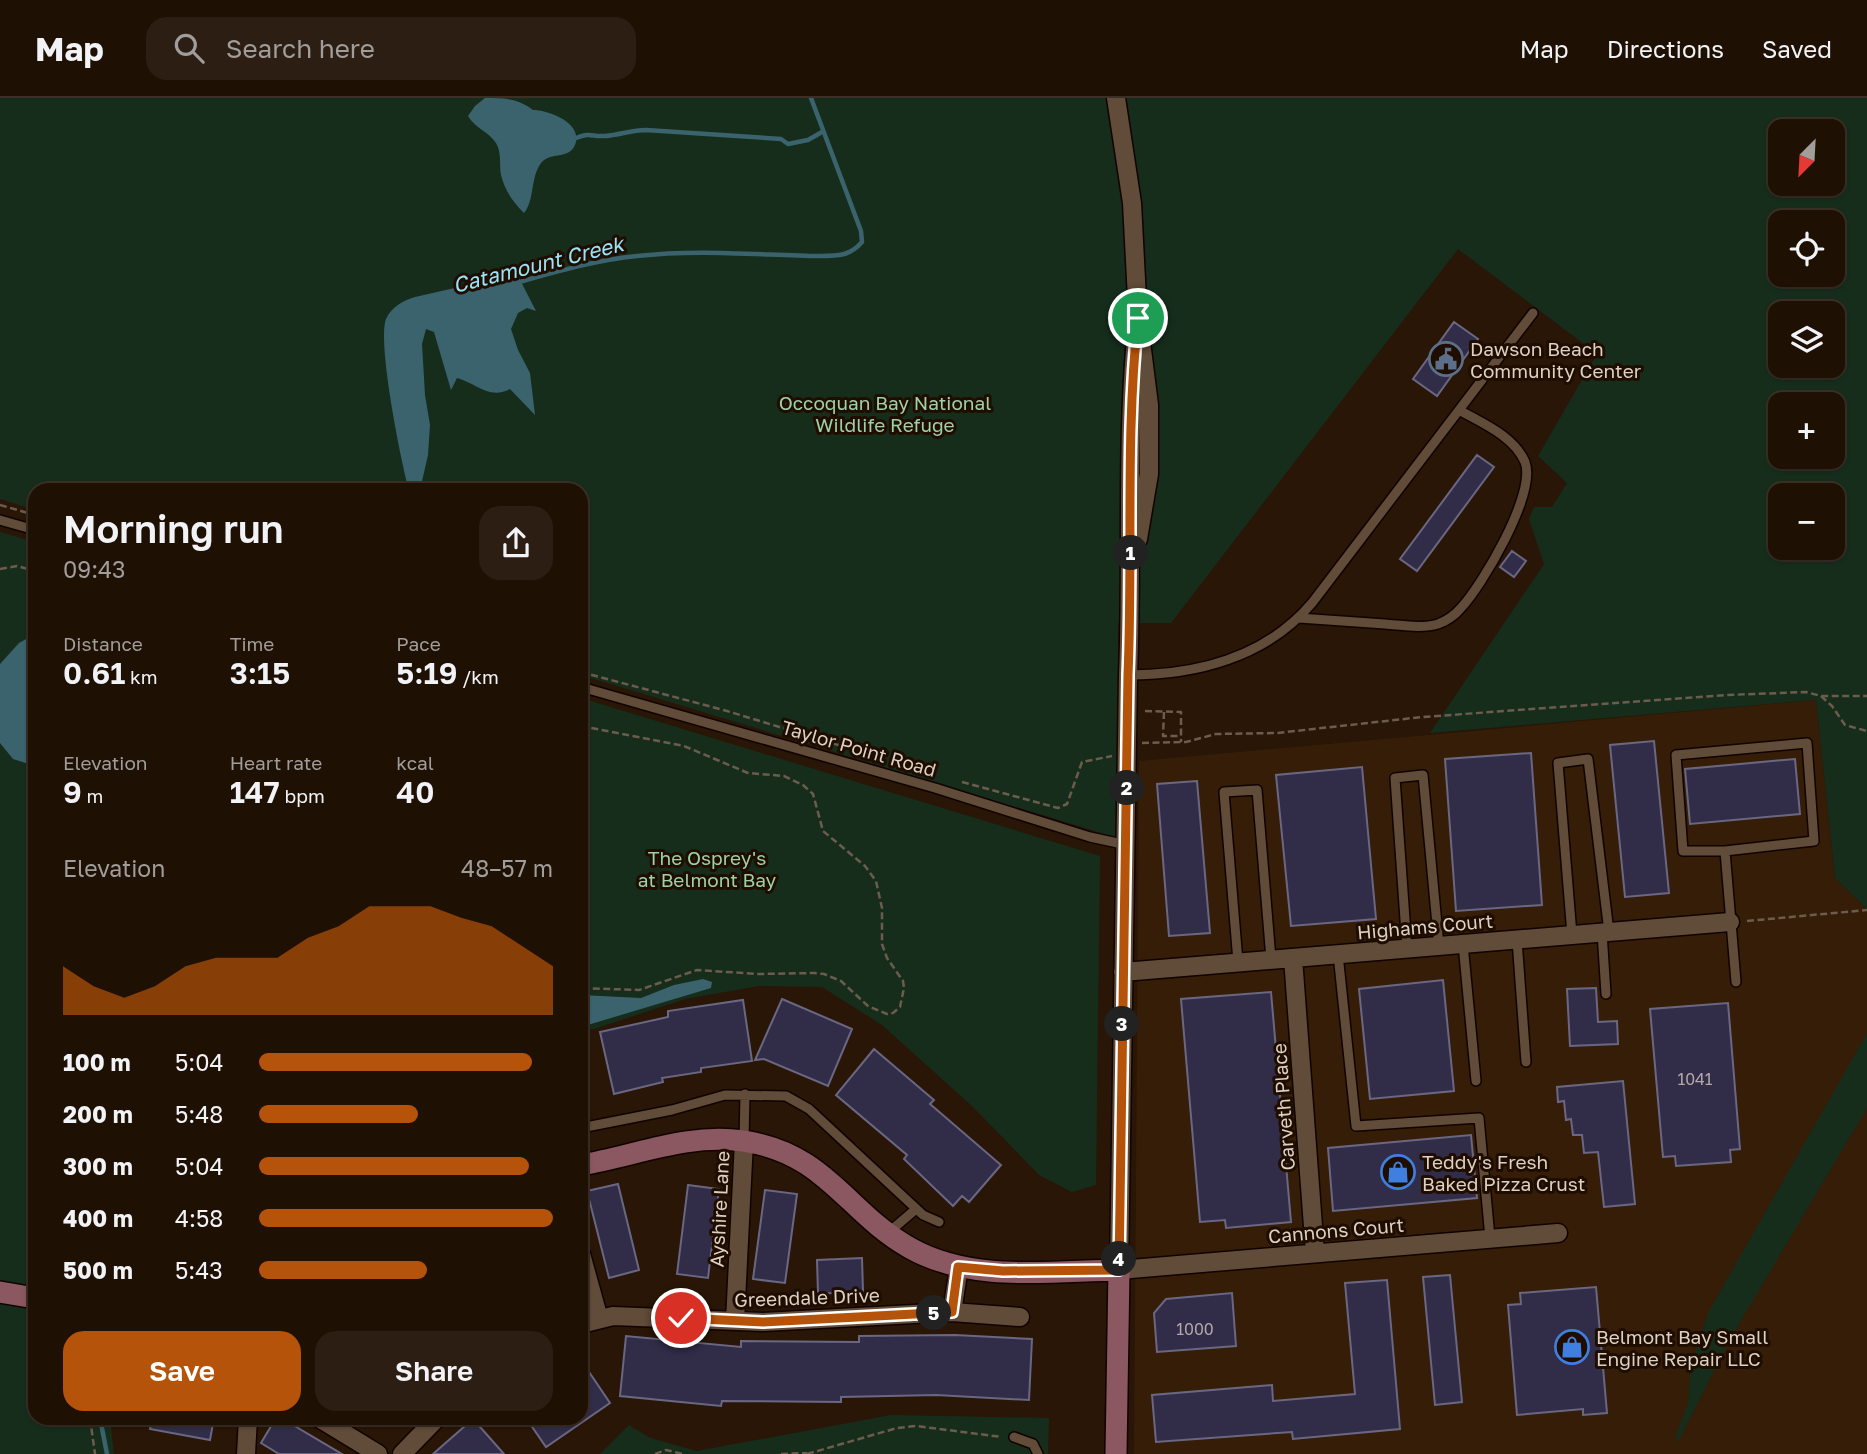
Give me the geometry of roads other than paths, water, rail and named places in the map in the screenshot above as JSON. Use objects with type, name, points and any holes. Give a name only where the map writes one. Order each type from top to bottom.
[{"type":"street","points":[[1116,98],[1132,203],[1138,318],[1149,405],[1150,465],[1132,579],[1128,675],[1116,1454]]},
{"type":"street","name":"Highams Court","points":[[1123,972],[1730,922]]},
{"type":"street","name":"Carveth Place","points":[[1293,958],[1315,1253]]},
{"type":"street","points":[[588,1163],[688,1141],[744,1141],[774,1149],[806,1163],[831,1180],[887,1233],[924,1255],[958,1267],[994,1271],[1119,1270]]},
{"type":"street","name":"Ayshire Lane","points":[[735,1321],[744,1141]]},
{"type":"street","name":"Cannons Court","points":[[1119,1270],[1558,1233]]},
{"type":"street","points":[[952,1312],[958,1267]]},
{"type":"street","points":[[588,1279],[599,1319]]},
{"type":"street","points":[[0,1292],[28,1297]]},
{"type":"street","name":"Greendale Drive","points":[[588,1322],[627,1316],[763,1322],[952,1312],[1020,1317]]},
{"type":"street","points":[[246,1454],[248,1425]]},
{"type":"street","points":[[330,1425],[378,1454]]},
{"type":"street","points":[[402,1454],[431,1425]]},
{"type":"lane","points":[[1128,675],[1178,672],[1225,660],[1273,639],[1299,618],[1533,313]]},
{"type":"lane","points":[[1299,618],[1424,626],[1445,620],[1462,607],[1511,526],[1526,488],[1527,475],[1519,452],[1508,440],[1459,410]]},
{"type":"lane","points":[[0,520],[28,528]]},
{"type":"lane","name":"Taylor Point Road","points":[[588,689],[935,788],[1090,837],[1127,845]]},
{"type":"lane","points":[[1807,743],[1814,841],[1725,851],[1683,850],[1676,755],[1807,743]]},
{"type":"lane","points":[[1572,935],[1558,763],[1588,759],[1606,932],[1606,994]]},
{"type":"lane","points":[[1407,948],[1395,778],[1423,775],[1439,946]]},
{"type":"lane","points":[[1238,962],[1224,792],[1257,790],[1271,960]]},
{"type":"lane","points":[[1725,851],[1736,982]]},
{"type":"lane","points":[[1517,940],[1526,1062]]},
{"type":"lane","points":[[1463,944],[1476,1081]]},
{"type":"lane","points":[[1338,954],[1356,1126],[1479,1118],[1490,1238]]},
{"type":"lane","points":[[744,1141],[745,1094]]},
{"type":"lane","points":[[588,1127],[671,1110],[725,1095],[786,1096],[809,1109],[916,1209],[939,1222]]},
{"type":"lane","points":[[887,1233],[916,1209]]},
{"type":"lane","points":[[1014,1437],[1033,1444],[1038,1454]]},
{"type":"water","points":[[485,98],[516,101],[533,110],[556,116],[571,125],[575,132],[576,139],[571,151],[541,163],[535,175],[530,202],[524,213],[505,186],[496,143],[468,116]]},
{"type":"water","points":[[517,274],[536,311],[527,308],[518,313],[511,329],[530,373],[535,415],[510,389],[489,392],[457,378],[451,390],[434,332],[426,329],[422,344],[430,425],[428,455],[422,483],[407,483],[387,376],[384,332],[386,319],[391,311],[415,297]]},
{"type":"water","points":[[28,638],[28,764],[13,759],[0,743],[0,664],[19,643]]},
{"type":"water","points":[[703,979],[712,982],[711,988],[588,1025],[588,995],[641,998],[674,985]]},
{"type":"waterway","name":"Catamount Creek","points":[[516,283],[591,263],[637,256],[705,253],[826,256],[853,250],[862,242],[861,231],[811,98]]},
{"type":"waterway","points":[[576,138],[646,130],[781,139],[788,144],[808,140],[822,132]]},
{"type":"waterway","name":"Catamount Creek","points":[[101,1425],[107,1454]]},
{"type":"place","name":"Dawson Beach Community Center","points":[[1446,359]]},
{"type":"place","name":"Teddy's Fresh Baked Pizza Crust","points":[[1398,1172]]},
{"type":"place","name":"Belmont Bay Small Engine Repair LLC","points":[[1572,1347]]},
{"type":"park label","name":"Occoquan Bay National Wildlife Refuge","points":[[885,413]]},
{"type":"park label","name":"The Osprey's at Belmont Bay","points":[[707,868]]}]
